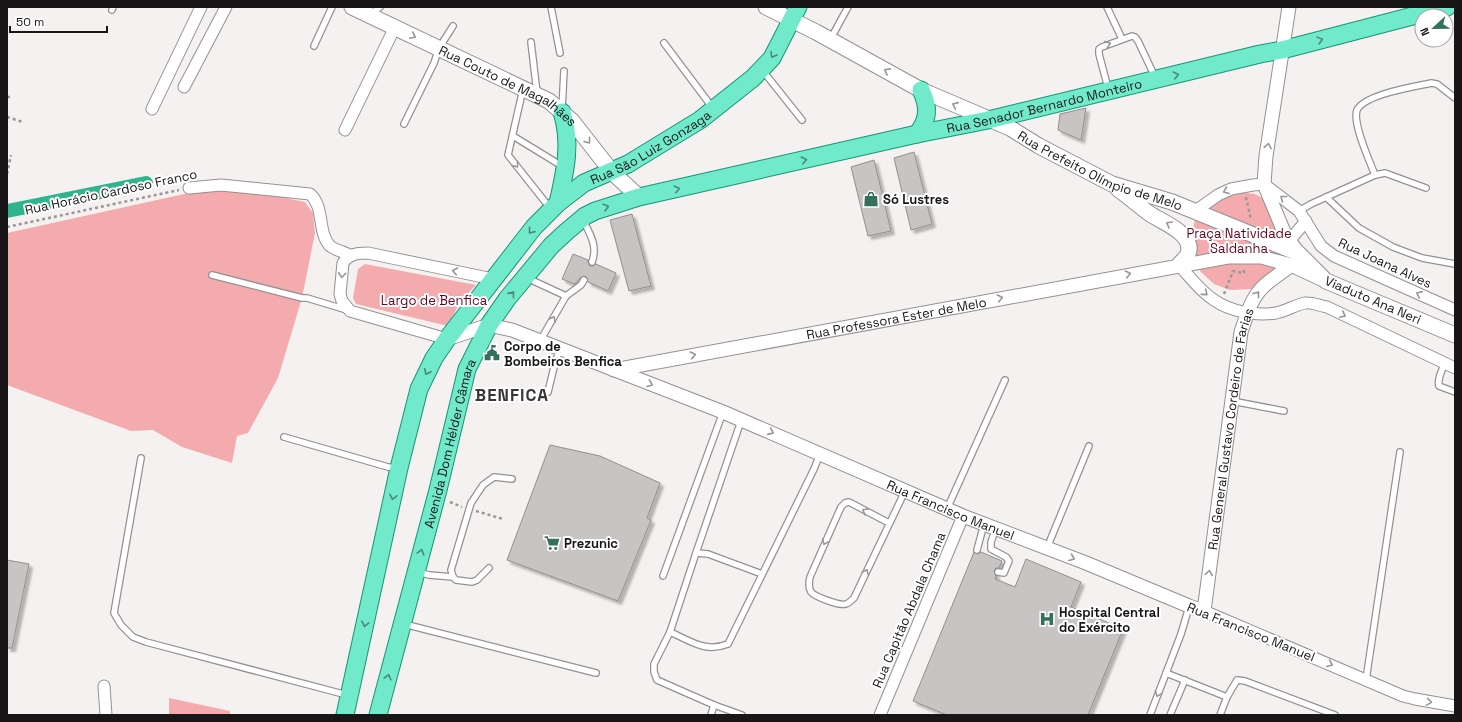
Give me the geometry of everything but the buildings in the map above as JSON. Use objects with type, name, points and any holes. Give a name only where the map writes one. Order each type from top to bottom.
[{"type":"main road","name":"Rua Couto de Magalhães","points":[[352,7],[374,11],[394,27],[549,101],[572,121],[612,172],[639,197]]},
{"type":"main road","name":"Rua Prefeito Olímpio de Melo","points":[[766,7],[795,14],[830,40],[921,90],[988,120],[1010,128],[1038,146],[1112,184],[1172,202],[1294,259],[1326,281]]},
{"type":"main road","name":"Rua Senador Bernardo Monteiro","points":[[639,197],[918,134],[988,120],[1260,54],[1282,50],[1447,7]]},
{"type":"main road","name":"Rua São Luiz Gonzaga","points":[[493,279],[534,227],[554,206],[584,183],[612,172],[643,156],[700,120],[753,78],[772,58],[795,14]]},
{"type":"main road","points":[[918,134],[923,127],[927,113],[927,105],[921,90]]},
{"type":"main road","points":[[554,206],[566,168],[567,138],[566,126],[562,112]]},
{"type":"main road","points":[[1112,184],[1149,213],[1185,236],[1188,242],[1187,255],[1179,265]]},
{"type":"main road","name":"Avenida Dom Hélder Câmara","points":[[378,715],[438,490],[467,370],[489,325],[507,299],[551,246],[582,218],[595,211],[639,197]]},
{"type":"main road","points":[[345,715],[399,468],[419,389],[434,358],[493,279]]},
{"type":"main road","name":"Viaduto Ana Neri","points":[[1326,281],[1455,335]]},
{"type":"street","points":[[152,109],[201,7]]},
{"type":"street","points":[[184,87],[226,7]]},
{"type":"street","points":[[1179,265],[1228,257],[1294,259],[1290,240],[1284,232],[1264,184],[1266,156],[1290,7]]},
{"type":"street","points":[[345,130],[394,27]]},
{"type":"street","points":[[1194,212],[1218,195],[1231,189],[1264,184]]},
{"type":"street","name":"Rua Joana Alves","points":[[1264,184],[1299,211],[1321,246],[1334,256],[1455,310]]},
{"type":"street","name":"Rua Horácio Cardoso Franco","points":[[189,188],[221,185],[310,194],[314,198],[318,208],[323,234],[327,241],[331,247],[350,255]]},
{"type":"street","points":[[1290,240],[1306,221]]},
{"type":"street","points":[[489,325],[447,339],[350,311],[342,301],[340,294],[343,263],[350,255],[368,253],[493,279]]},
{"type":"street","name":"Rua General Gustavo Cordeiro de Farias","points":[[1204,611],[1241,332],[1254,297],[1265,285],[1283,272],[1294,259]]},
{"type":"street","points":[[1179,265],[1200,289],[1214,300],[1228,307],[1247,313],[1265,314],[1278,313],[1307,303],[1327,307],[1450,365]]},
{"type":"street","name":"Rua Professora Ester de Melo","points":[[614,370],[1179,265]]},
{"type":"street","name":"Rua Francisco Manuel","points":[[489,325],[512,330],[742,419],[963,516],[1204,611],[1403,696],[1455,706]]},
{"type":"street","name":"Rua Capitão Abdala Chama","points":[[880,715],[963,516]]},
{"type":"street","points":[[104,686],[106,715]]},
{"type":"lane","points":[[314,46],[332,7]]},
{"type":"lane","points":[[552,7],[560,53]]},
{"type":"lane","points":[[830,40],[848,7]]},
{"type":"lane","points":[[1107,7],[1122,39]]},
{"type":"lane","points":[[404,124],[434,63],[439,48],[453,26]]},
{"type":"lane","points":[[1109,91],[1099,54],[1100,49],[1132,36],[1135,37],[1156,79]]},
{"type":"lane","points":[[531,42],[537,95]]},
{"type":"lane","points":[[664,43],[713,109]]},
{"type":"lane","points":[[761,70],[802,120]]},
{"type":"lane","points":[[562,112],[564,71]]},
{"type":"lane","points":[[1375,175],[1362,142],[1356,119],[1358,110],[1365,102],[1373,97],[1431,83],[1437,84],[1455,98]]},
{"type":"lane","points":[[523,88],[508,156],[554,206]]},
{"type":"lane","points":[[513,136],[566,168]]},
{"type":"lane","points":[[1299,211],[1375,175],[1385,173],[1426,188]]},
{"type":"lane","points":[[1326,197],[1359,228],[1393,247],[1422,258],[1455,264]]},
{"type":"lane","points":[[582,218],[594,242],[592,262]]},
{"type":"lane","points":[[212,276],[307,298],[350,311]]},
{"type":"lane","points":[[525,277],[566,296]]},
{"type":"lane","points":[[540,341],[566,296],[581,285],[584,280]]},
{"type":"lane","points":[[548,392],[560,349]]},
{"type":"lane","points":[[1450,365],[1441,371],[1438,384],[1439,386],[1455,392]]},
{"type":"lane","points":[[947,509],[1005,380]]},
{"type":"lane","points":[[1232,401],[1284,411]]},
{"type":"lane","points":[[664,576],[723,412]]},
{"type":"lane","points":[[742,419],[670,632],[654,664],[654,672],[657,680],[714,705],[742,715]]},
{"type":"lane","points":[[284,438],[388,467],[399,468]]},
{"type":"lane","points":[[1047,548],[1089,446]]},
{"type":"lane","points":[[1366,680],[1400,452]]},
{"type":"lane","points":[[670,632],[707,648],[718,648],[728,644],[820,454]]},
{"type":"lane","points":[[141,458],[114,613],[122,625],[133,637],[146,642],[349,695]]},
{"type":"lane","points":[[453,577],[451,570],[471,503],[483,485],[494,477],[512,479]]},
{"type":"lane","points":[[889,523],[849,502],[844,503],[810,577],[810,591],[814,596],[838,604],[846,604],[854,598],[905,491]]},
{"type":"lane","points":[[976,550],[990,526]]},
{"type":"lane","points":[[990,526],[991,549],[1006,557],[1009,561],[1004,572],[998,572]]},
{"type":"lane","points":[[696,553],[708,554],[762,574]]},
{"type":"lane","points":[[416,571],[429,575],[453,577],[456,580],[472,582],[477,580],[489,568]]},
{"type":"lane","points":[[1150,715],[1181,634],[1189,606]]},
{"type":"lane","points":[[402,624],[596,673]]},
{"type":"lane","points":[[1166,673],[1227,697]]},
{"type":"lane","points":[[1170,715],[1185,680]]},
{"type":"lane","points":[[1220,715],[1227,697],[1237,680],[1245,681],[1335,715]]},
{"type":"lane","points":[[711,715],[714,705]]},
{"type":"path","points":[[7,97],[13,97]]},
{"type":"path","points":[[7,117],[23,122]]},
{"type":"path","points":[[7,174],[11,155]]},
{"type":"path","name":"Rua Horácio Cardoso Franco","points":[[7,227],[189,188]]},
{"type":"green space","points":[[234,187],[305,202],[313,213],[315,233],[302,298],[278,378],[248,433],[237,436],[232,463],[182,447],[153,430],[131,431],[7,385],[7,233],[207,189]]},
{"type":"green space","name":"Praça Natividade Saldanha","points":[[1240,192],[1255,194],[1271,203],[1288,248],[1284,264],[1267,283],[1252,289],[1230,290],[1214,284],[1195,264],[1191,234],[1196,217],[1218,197]]},
{"type":"green space","name":"Largo de Benfica","points":[[365,264],[476,285],[460,302],[448,326],[356,304],[353,298],[358,269]]},
{"type":"green space","points":[[169,698],[230,711],[230,715],[169,715]]},
{"type":"waterway","points":[[7,211],[146,183]]},
{"type":"place","name":"Só Lustres","points":[[871,199]]},
{"type":"place","name":"Corpo de Bombeiros Benfica","points":[[492,353]]},
{"type":"place","name":"Prezunic","points":[[552,543]]},
{"type":"place","name":"Hospital Central do Exército","points":[[1047,619]]},
{"type":"district","name":"BENFICA","points":[[512,395]]}]
